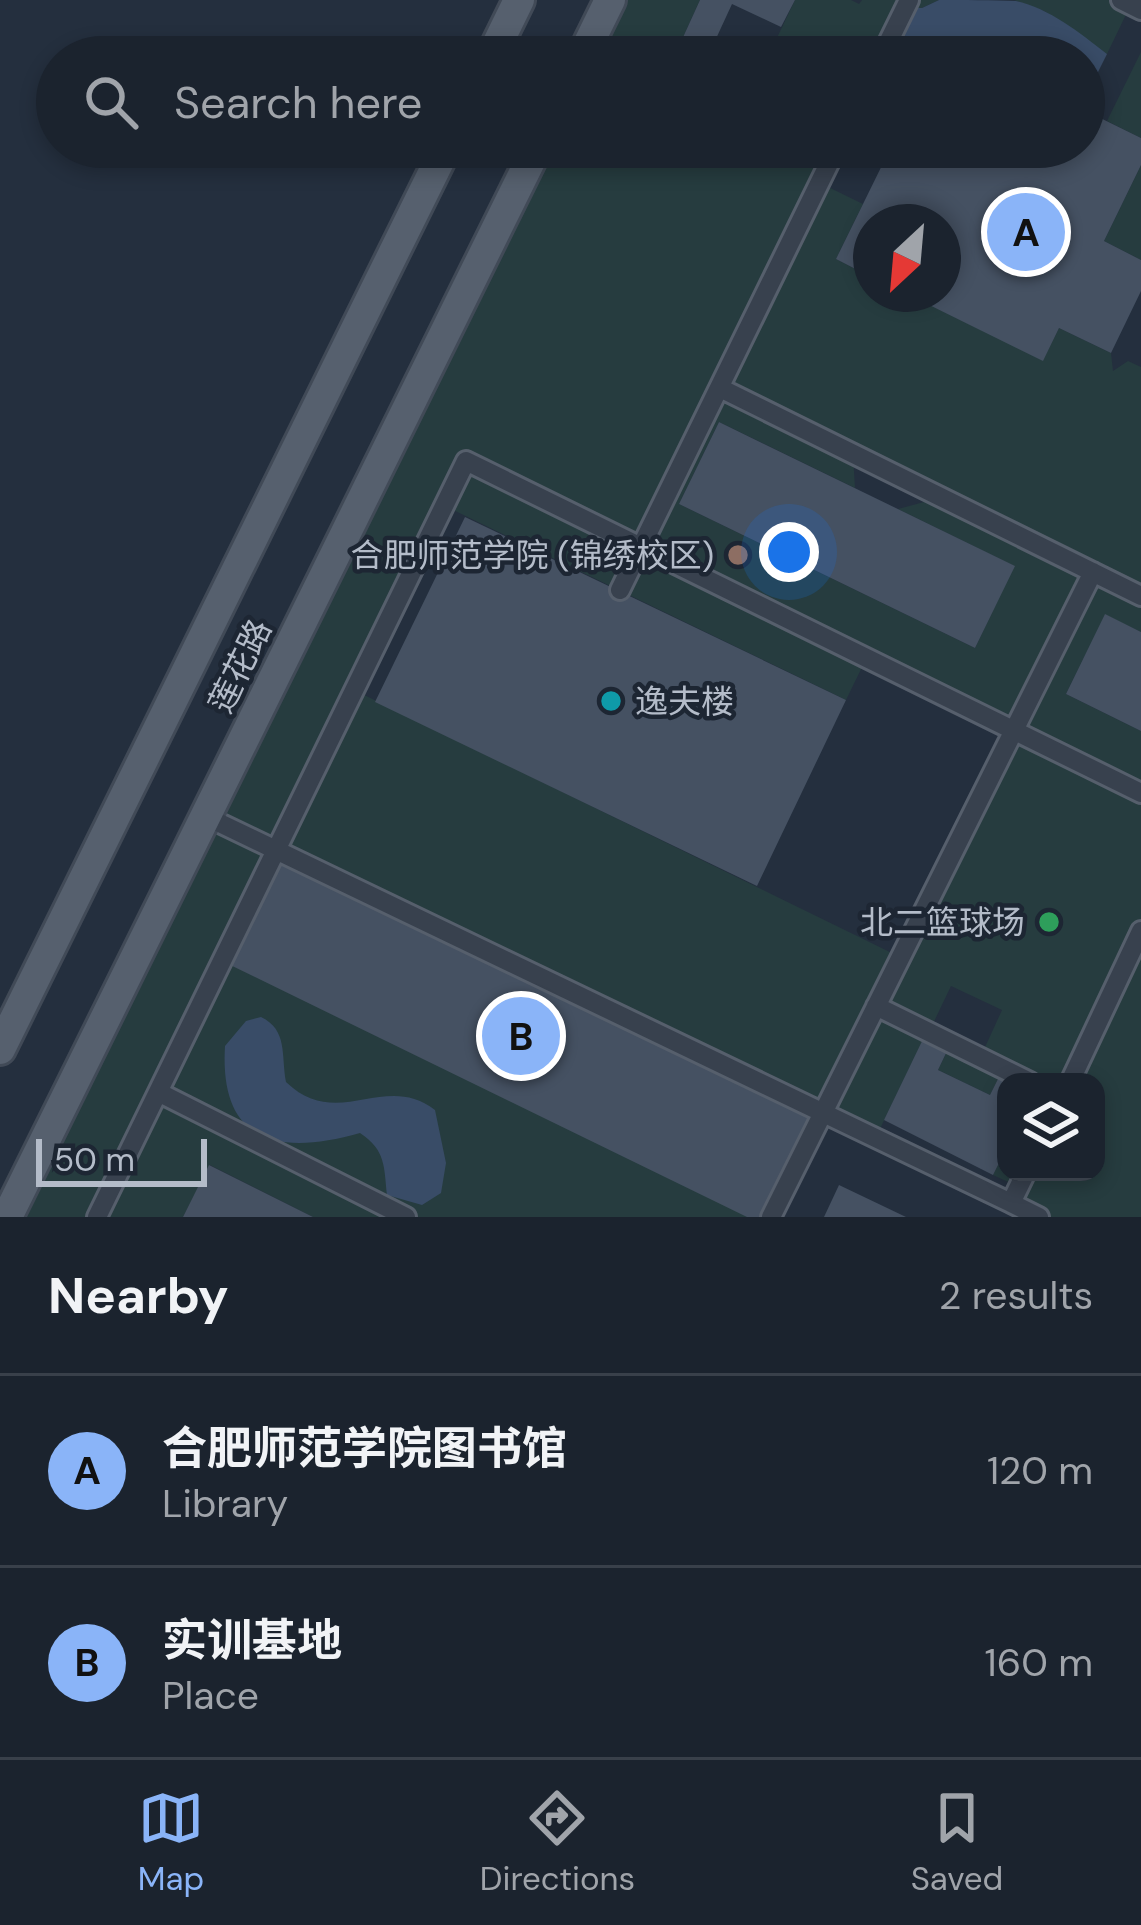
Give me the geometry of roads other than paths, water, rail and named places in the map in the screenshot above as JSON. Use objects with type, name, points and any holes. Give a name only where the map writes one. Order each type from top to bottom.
[{"type":"main road","points":[[501,36],[519,0]]},
{"type":"main road","points":[[592,36],[610,0]]},
{"type":"main road","name":"莲花路","points":[[0,1048],[436,168]]},
{"type":"main road","name":"莲花路","points":[[7,1217],[527,168]]},
{"type":"street","points":[[891,36],[909,0]]},
{"type":"street","points":[[1120,0],[1141,10]]},
{"type":"street","points":[[620,590],[827,168]]},
{"type":"street","points":[[719,388],[1141,596]]},
{"type":"street","points":[[97,1217],[466,461],[1141,793]]},
{"type":"street","points":[[771,1217],[1093,572]]},
{"type":"street","points":[[205,816],[1039,1217]]},
{"type":"street","points":[[1074,1073],[1141,931]]},
{"type":"street","points":[[875,1006],[1012,1073]]},
{"type":"street","points":[[158,1092],[406,1217]]},
{"type":"street","points":[[1011,1203],[1022,1181]]},
{"type":"water","points":[[939,0],[1016,1],[1040,9],[1083,36],[891,36],[905,8],[922,8]]},
{"type":"water","points":[[261,1017],[279,1036],[286,1082],[305,1096],[343,1103],[398,1096],[435,1110],[446,1163],[441,1193],[422,1205],[387,1195],[379,1153],[360,1133],[304,1143],[280,1141],[244,1123],[232,1104],[225,1046],[246,1021]]},
{"type":"place","name":"合肥师范学院图书馆","points":[[1026,232]]},
{"type":"place","name":"合肥师范学院 (锦绣校区)","points":[[738,555]]},
{"type":"place","name":"逸夫楼","points":[[611,701]]},
{"type":"place","name":"北二篮球场","points":[[1049,922]]},
{"type":"place","name":"实训基地","points":[[521,1036]]}]
